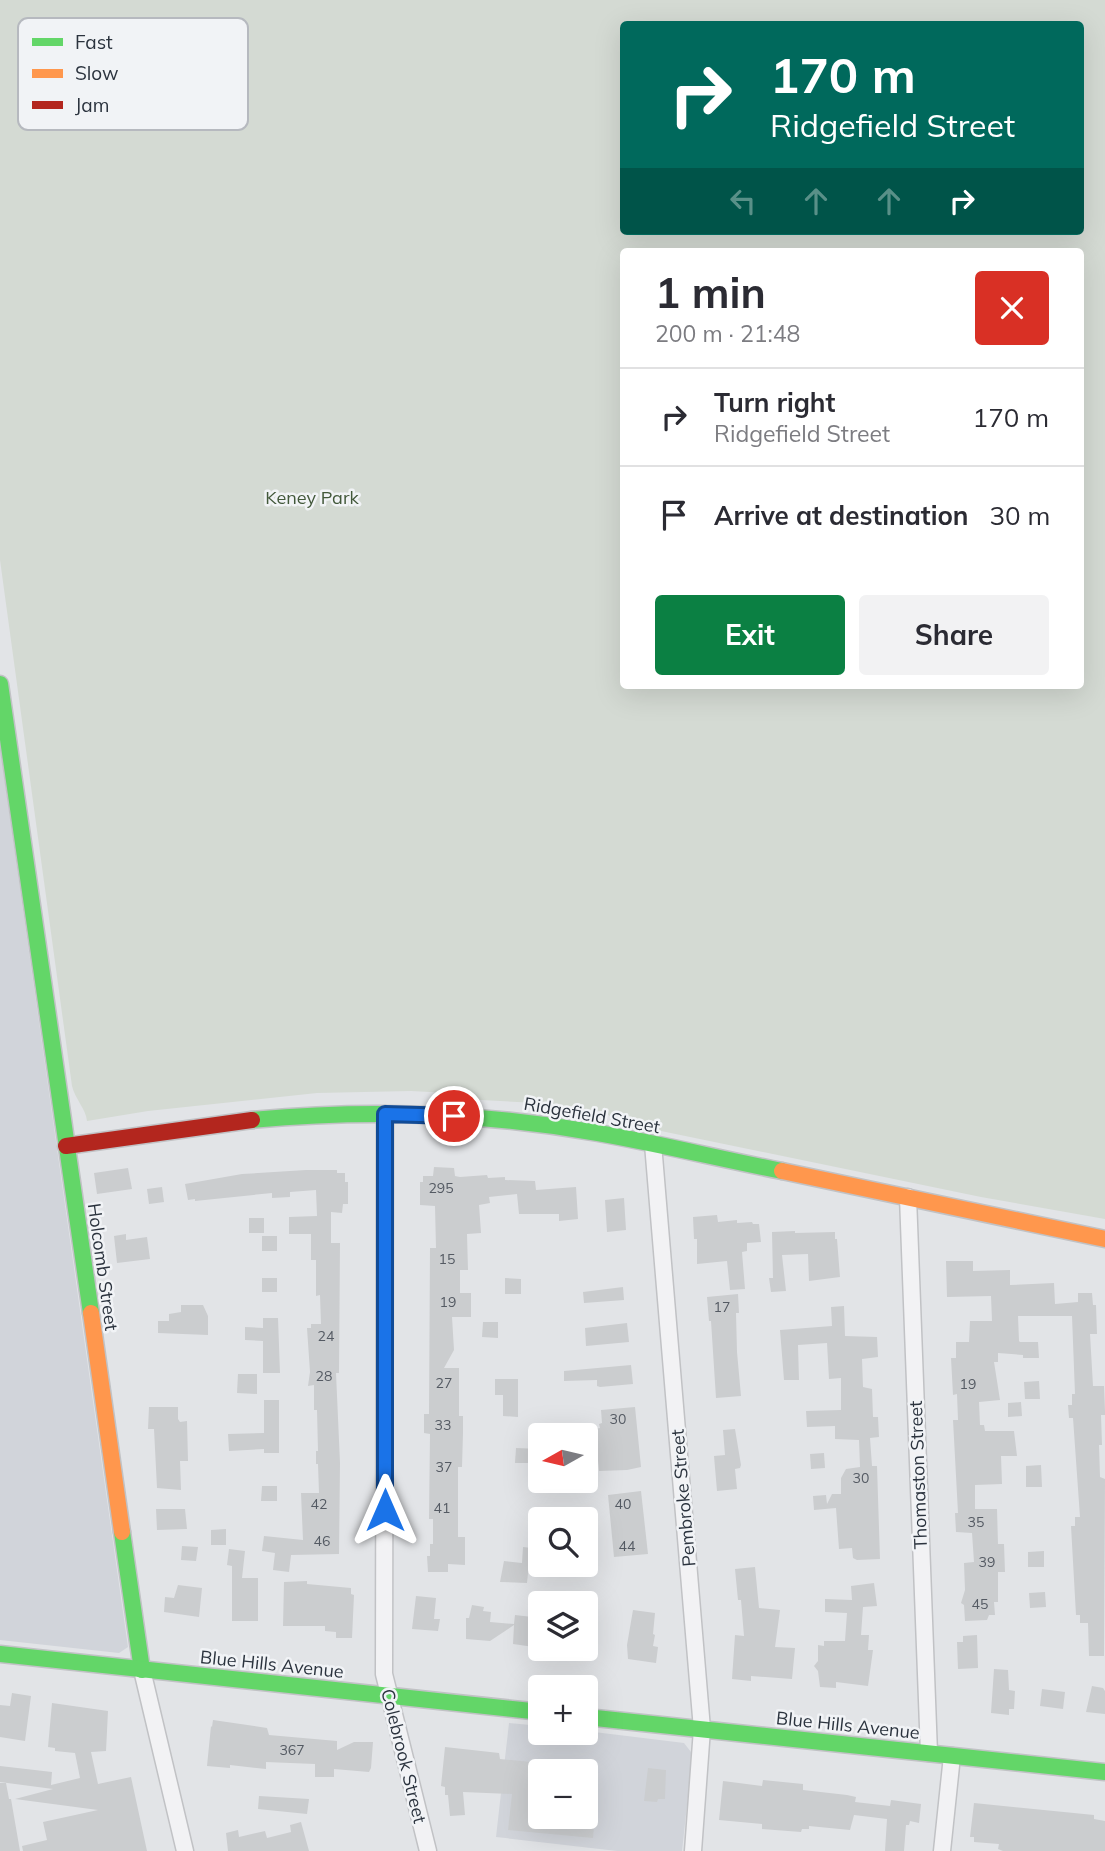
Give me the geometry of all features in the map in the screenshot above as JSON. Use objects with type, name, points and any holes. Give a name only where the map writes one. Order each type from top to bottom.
[{"type":"street","name":"Holcomb Street","points":[[0,684],[142,1670],[186,1851]]},
{"type":"street","name":"Ridgefield Street","points":[[66,1146],[230,1121],[284,1116],[385,1114],[516,1121],[598,1133],[1105,1238]]},
{"type":"street","name":"Colebrook Street","points":[[385,1114],[384,1674],[428,1851]]},
{"type":"street","name":"Pembroke Street","points":[[653,1144],[702,1729],[693,1851]]},
{"type":"street","name":"Thomaston Street","points":[[908,1197],[929,1753]]},
{"type":"street","name":"Blue Hills Avenue","points":[[0,1654],[528,1711]]},
{"type":"street","name":"Blue Hills Avenue","points":[[598,1718],[1105,1772]]},
{"type":"street","points":[[942,1851],[952,1756]]},
{"type":"shaded area","points":[[0,748],[128,1647],[119,1653],[0,1640]]},
{"type":"shaded area","points":[[509,1723],[528,1725],[528,1745],[598,1745],[598,1732],[684,1743],[691,1752],[692,1759],[682,1851],[617,1851],[496,1837]]},
{"type":"green space","name":"Keney Park","points":[[0,0],[1105,0],[1105,1219],[981,1197],[632,1125],[612,1118],[605,1112],[555,1104],[481,1100],[448,1093],[411,1091],[317,1093],[148,1111],[87,1121],[72,1086],[0,560]]},
{"type":"building","points":[[434,1167],[454,1168],[455,1176],[460,1177],[487,1175],[488,1178],[535,1181],[536,1190],[576,1187],[578,1219],[559,1221],[559,1214],[519,1214],[517,1194],[489,1197],[490,1203],[479,1205],[481,1233],[467,1234],[468,1270],[460,1270],[460,1293],[471,1293],[471,1317],[452,1317],[454,1350],[444,1368],[459,1368],[459,1416],[463,1416],[463,1433],[462,1467],[458,1467],[458,1537],[465,1537],[465,1565],[448,1564],[448,1572],[428,1572],[427,1556],[430,1556],[430,1544],[433,1544],[433,1519],[429,1519],[430,1434],[424,1433],[424,1414],[429,1414],[430,1248],[436,1248],[435,1206],[420,1205],[420,1182],[423,1182],[423,1176],[433,1176]]},
{"type":"building","points":[[128,1168],[132,1189],[97,1194],[94,1173]]},
{"type":"building","points":[[337,1170],[337,1173],[345,1173],[345,1182],[348,1182],[348,1204],[343,1204],[342,1213],[331,1212],[331,1243],[340,1243],[339,1373],[336,1373],[340,1463],[339,1554],[291,1555],[289,1572],[273,1570],[275,1553],[262,1551],[264,1536],[303,1540],[301,1493],[319,1493],[316,1464],[317,1410],[314,1410],[314,1385],[308,1386],[310,1372],[307,1328],[311,1328],[311,1324],[321,1324],[320,1295],[316,1296],[316,1260],[311,1260],[311,1234],[289,1234],[289,1217],[317,1216],[316,1190],[290,1192],[290,1197],[272,1198],[272,1193],[195,1201],[188,1200],[185,1184],[242,1174]]},
{"type":"building","points":[[162,1187],[164,1202],[149,1204],[147,1189]]},
{"type":"building","points":[[624,1198],[626,1230],[607,1232],[605,1200]]},
{"type":"building","points":[[717,1215],[718,1222],[737,1220],[737,1223],[759,1224],[761,1242],[747,1243],[747,1251],[742,1252],[745,1289],[730,1290],[727,1261],[697,1264],[697,1239],[694,1239],[693,1217]]},
{"type":"building","points":[[249,1218],[264,1218],[264,1233],[249,1233]]},
{"type":"building","points":[[772,1232],[835,1232],[840,1277],[809,1281],[808,1254],[782,1255],[786,1291],[771,1292],[769,1278],[773,1278]]},
{"type":"building","points":[[126,1234],[126,1240],[147,1237],[150,1259],[117,1263],[114,1236]]},
{"type":"building","points":[[262,1236],[277,1236],[277,1251],[262,1251]]},
{"type":"building","points":[[946,1261],[973,1261],[973,1271],[1010,1270],[1010,1285],[1054,1283],[1055,1304],[1078,1302],[1078,1293],[1092,1293],[1093,1305],[1096,1305],[1097,1334],[1090,1334],[1093,1386],[1104,1386],[1105,1412],[1105,1415],[1101,1415],[1102,1445],[1099,1445],[1100,1477],[1105,1479],[1104,1656],[1089,1656],[1088,1623],[1080,1623],[1080,1615],[1076,1615],[1071,1526],[1075,1526],[1075,1517],[1080,1517],[1073,1418],[1069,1418],[1068,1405],[1072,1405],[1072,1394],[1075,1394],[1072,1316],[1018,1316],[1019,1341],[1038,1342],[1039,1358],[998,1353],[998,1362],[994,1362],[1000,1400],[979,1402],[980,1425],[984,1425],[985,1431],[1014,1431],[1017,1456],[1001,1456],[1002,1484],[975,1485],[975,1509],[997,1509],[998,1544],[1004,1544],[1005,1572],[998,1572],[995,1615],[989,1615],[987,1620],[965,1621],[964,1605],[961,1603],[965,1590],[964,1563],[974,1562],[972,1533],[956,1532],[955,1513],[958,1513],[953,1420],[958,1420],[957,1394],[953,1395],[951,1358],[956,1358],[956,1342],[969,1342],[970,1321],[992,1321],[991,1296],[947,1297]]},
{"type":"building","points":[[262,1278],[277,1278],[277,1292],[262,1292]]},
{"type":"building","points":[[505,1278],[521,1279],[521,1294],[505,1294]]},
{"type":"building","points":[[623,1287],[624,1300],[584,1303],[583,1292]]},
{"type":"building","points":[[738,1294],[737,1352],[741,1396],[716,1398],[707,1297]]},
{"type":"building","points":[[181,1305],[203,1305],[208,1316],[208,1335],[158,1333],[158,1321],[169,1321],[169,1314],[181,1312]]},
{"type":"building","points":[[844,1306],[845,1336],[877,1337],[878,1357],[862,1359],[863,1387],[872,1389],[873,1417],[878,1417],[879,1437],[870,1438],[872,1466],[877,1466],[880,1559],[857,1560],[853,1558],[852,1548],[839,1549],[836,1508],[814,1510],[813,1496],[826,1495],[827,1504],[832,1494],[841,1494],[841,1478],[846,1469],[860,1467],[859,1440],[835,1439],[835,1426],[807,1427],[806,1411],[841,1410],[841,1378],[829,1379],[827,1343],[798,1345],[799,1380],[784,1380],[780,1330],[832,1326],[831,1307]]},
{"type":"building","points":[[263,1318],[278,1318],[280,1373],[263,1373],[263,1341],[245,1340],[245,1327],[263,1328]]},
{"type":"building","points":[[483,1322],[498,1322],[498,1338],[482,1337]]},
{"type":"building","points":[[627,1323],[629,1342],[586,1346],[585,1328]]},
{"type":"building","points":[[631,1365],[633,1384],[600,1387],[597,1386],[597,1380],[564,1381],[564,1371]]},
{"type":"building","points":[[238,1374],[257,1374],[257,1394],[237,1393]]},
{"type":"building","points":[[495,1379],[518,1379],[518,1417],[503,1416],[503,1395],[495,1395]]},
{"type":"building","points":[[1039,1381],[1040,1399],[1025,1399],[1024,1382]]},
{"type":"building","points":[[264,1400],[279,1400],[279,1453],[264,1453],[264,1449],[229,1451],[228,1434],[264,1433]]},
{"type":"building","points":[[1021,1402],[1022,1416],[1008,1417],[1008,1403]]},
{"type":"building","points":[[149,1407],[178,1407],[178,1419],[180,1422],[187,1421],[188,1461],[180,1461],[181,1490],[157,1488],[154,1429],[148,1429]]},
{"type":"building","points":[[635,1407],[641,1467],[599,1471],[598,1428],[602,1423],[601,1410]]},
{"type":"building","points":[[735,1429],[741,1465],[735,1469],[737,1489],[717,1491],[714,1456],[725,1455],[723,1430]]},
{"type":"building","points":[[516,1448],[528,1448],[528,1463],[515,1463]]},
{"type":"building","points":[[824,1453],[825,1468],[811,1469],[810,1454]]},
{"type":"building","points":[[1041,1465],[1042,1487],[1026,1487],[1026,1466]]},
{"type":"building","points":[[262,1486],[277,1486],[277,1501],[261,1501]]},
{"type":"building","points":[[641,1491],[648,1554],[614,1557],[608,1495]]},
{"type":"building","points":[[156,1509],[185,1509],[187,1529],[157,1530]]},
{"type":"building","points":[[226,1529],[226,1545],[211,1545],[211,1530]]},
{"type":"building","points":[[182,1546],[198,1547],[196,1561],[181,1560]]},
{"type":"building","points":[[523,1547],[528,1548],[527,1583],[500,1582],[504,1561],[522,1563]]},
{"type":"building","points":[[229,1549],[245,1551],[242,1578],[258,1578],[258,1621],[232,1621],[232,1566],[227,1565]]},
{"type":"building","points":[[1044,1551],[1044,1567],[1028,1567],[1028,1552]]},
{"type":"building","points":[[755,1567],[759,1608],[780,1610],[775,1647],[795,1648],[792,1679],[751,1676],[751,1681],[732,1679],[735,1635],[744,1636],[735,1569]]},
{"type":"building","points":[[307,1581],[307,1584],[351,1588],[351,1594],[354,1595],[352,1638],[336,1638],[336,1632],[325,1631],[325,1626],[283,1626],[284,1582]]},
{"type":"building","points":[[874,1583],[877,1606],[863,1607],[861,1635],[869,1635],[868,1650],[873,1650],[868,1686],[836,1682],[836,1688],[820,1687],[818,1671],[814,1666],[818,1661],[818,1645],[824,1646],[824,1641],[845,1641],[847,1613],[825,1612],[825,1599],[852,1600],[851,1586]]},
{"type":"building","points":[[178,1585],[202,1588],[199,1617],[164,1612],[165,1597],[174,1598]]},
{"type":"building","points":[[1045,1592],[1046,1607],[1030,1608],[1029,1593]]},
{"type":"building","points":[[416,1596],[436,1598],[434,1619],[440,1619],[438,1631],[412,1629]]},
{"type":"building","points":[[472,1605],[484,1607],[483,1611],[491,1612],[490,1622],[514,1624],[515,1615],[528,1616],[528,1646],[513,1644],[514,1625],[490,1641],[466,1639],[466,1618],[469,1618]]},
{"type":"building","points":[[633,1610],[655,1613],[653,1646],[658,1647],[656,1663],[628,1659],[627,1645]]},
{"type":"building","points":[[977,1635],[978,1668],[958,1669],[957,1642],[963,1642],[963,1636]]},
{"type":"building","points":[[994,1669],[1008,1670],[1009,1690],[1015,1691],[1014,1709],[1009,1709],[1009,1715],[991,1713]]},
{"type":"building","points":[[1092,1686],[1105,1691],[1105,1714],[1086,1712]]},
{"type":"building","points":[[1042,1689],[1065,1692],[1063,1709],[1040,1706]]},
{"type":"building","points":[[12,1693],[31,1696],[25,1741],[0,1737],[0,1705],[10,1706]]},
{"type":"building","points":[[52,1703],[108,1711],[106,1751],[91,1752],[98,1784],[131,1777],[147,1851],[23,1851],[22,1846],[47,1840],[43,1822],[98,1810],[15,1799],[53,1789],[0,1782],[0,1766],[52,1772],[51,1785],[80,1778],[75,1753],[55,1751],[55,1748],[48,1747]]},
{"type":"building","points":[[213,1720],[267,1728],[269,1735],[337,1741],[337,1750],[354,1742],[373,1742],[371,1768],[369,1772],[334,1769],[334,1777],[315,1777],[315,1764],[266,1762],[266,1769],[230,1765],[230,1768],[207,1766]]},
{"type":"building","points":[[445,1747],[499,1753],[500,1759],[528,1762],[528,1829],[594,1829],[593,1838],[508,1830],[512,1794],[463,1792],[465,1815],[450,1816],[448,1795],[445,1795],[445,1787],[441,1786]]},
{"type":"building","points":[[648,1768],[666,1770],[665,1799],[658,1799],[657,1802],[644,1801]]},
{"type":"building","points":[[763,1780],[803,1784],[803,1790],[856,1797],[855,1802],[890,1806],[891,1800],[921,1804],[919,1823],[910,1821],[909,1825],[906,1825],[904,1851],[885,1851],[887,1819],[854,1815],[850,1830],[809,1826],[809,1829],[802,1829],[801,1832],[762,1829],[762,1824],[719,1820],[723,1781],[762,1786]]},
{"type":"building","points":[[0,1783],[6,1783],[11,1799],[20,1851],[0,1851]]},
{"type":"building","points":[[259,1796],[309,1799],[307,1814],[258,1809]]},
{"type":"building","points":[[974,1803],[1094,1815],[1094,1819],[1105,1821],[1105,1851],[1003,1851],[998,1849],[999,1844],[974,1842],[974,1837],[970,1837]]},
{"type":"building","points":[[301,1822],[309,1851],[228,1851],[226,1833],[238,1830],[239,1837],[265,1831],[267,1838],[291,1832],[290,1825]]},
{"type":"traffic: fast","points":[[0,684],[91,1313]]},
{"type":"traffic: fast","points":[[252,1120],[382,1114],[512,1121],[621,1137],[782,1171]]},
{"type":"traffic: fast","points":[[122,1532],[142,1670]]},
{"type":"traffic: fast","points":[[0,1654],[528,1711]]},
{"type":"traffic: fast","points":[[598,1718],[1105,1772]]},
{"type":"traffic: slow","points":[[782,1171],[1105,1239]]},
{"type":"traffic: slow","points":[[91,1313],[122,1532]]},
{"type":"traffic: jam","points":[[66,1146],[252,1120]]},
{"type":"route","points":[[385,1510],[385,1114],[454,1116]]}]
